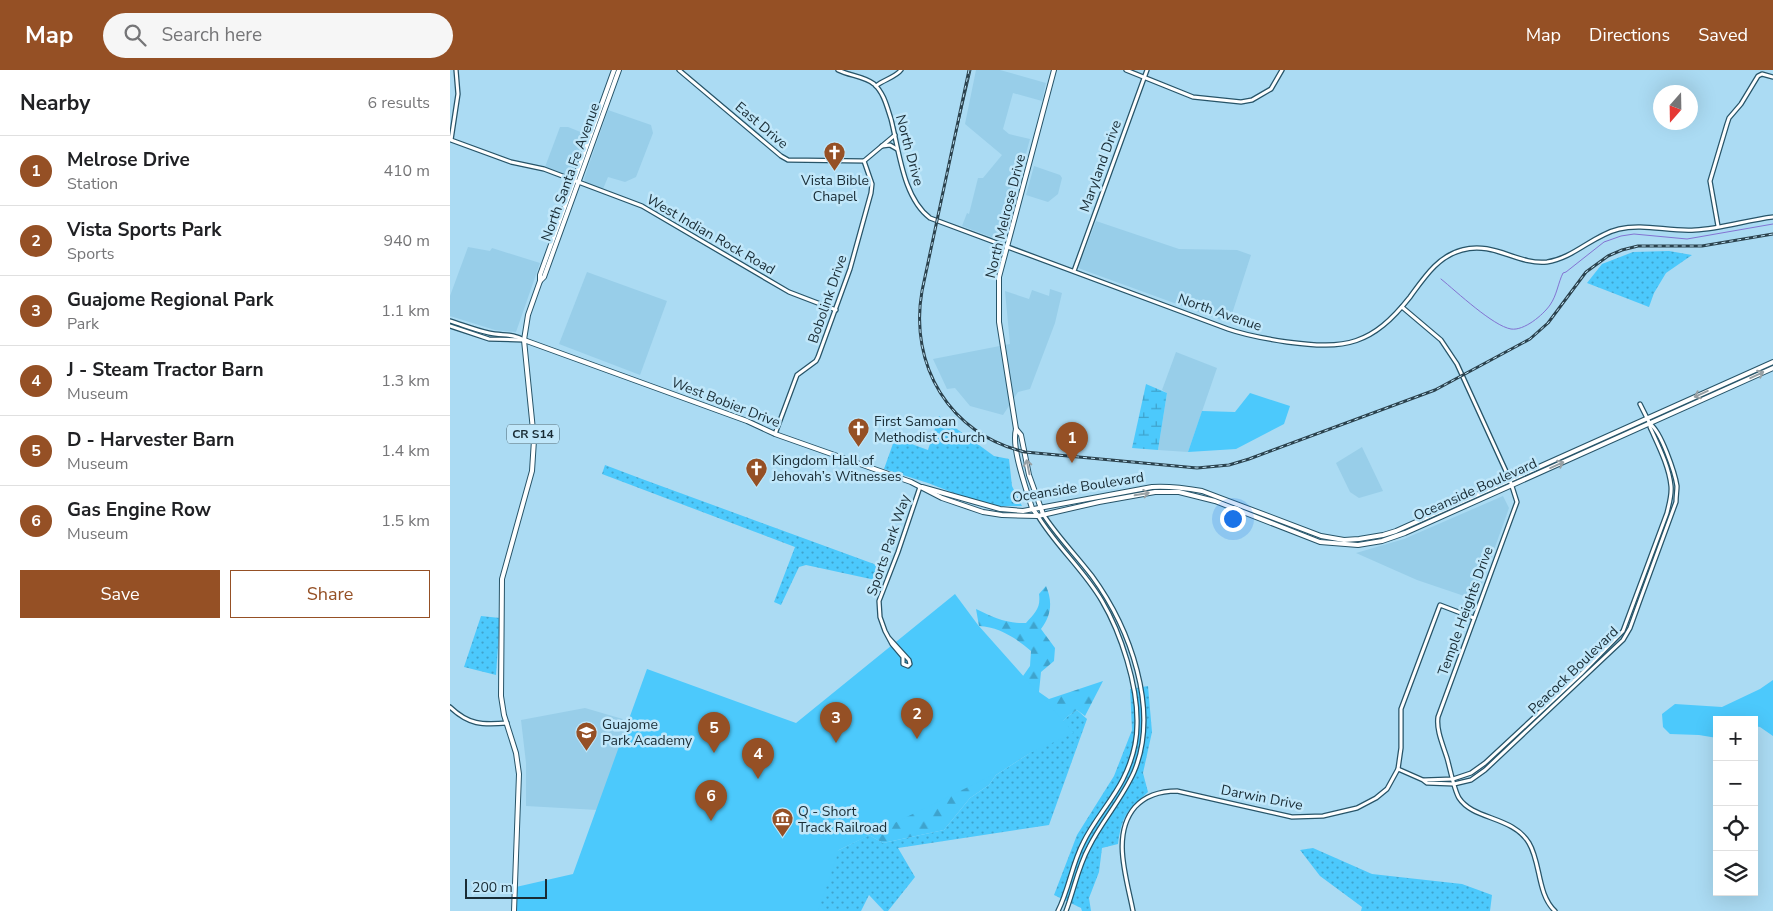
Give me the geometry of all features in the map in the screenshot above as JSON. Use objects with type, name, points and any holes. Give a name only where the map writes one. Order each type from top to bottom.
[{"type":"main road","name":"North Santa Fe Avenue","points":[[550,254],[573,180],[614,70]]},
{"type":"main road","name":"North Santa Fe Avenue","points":[[514,911],[519,774],[516,753],[501,696],[502,579],[532,470],[534,448],[524,340],[528,315],[540,281],[540,275],[560,234],[619,70]]},
{"type":"main road","name":"North Melrose Drive","points":[[1032,508],[1017,450],[1016,429],[998,308],[999,278],[1054,70]]},
{"type":"main road","points":[[560,220],[562,222],[560,234]]},
{"type":"main road","name":"West Bobier Drive","points":[[524,340],[740,418],[775,434],[920,487]]},
{"type":"main road","name":"Oceanside Boulevard","points":[[920,487],[933,489],[978,504],[1000,509],[1023,511],[1124,491],[1166,486],[1194,490],[1312,533],[1340,539],[1367,538],[1396,531],[1773,362]]},
{"type":"main road","name":"Oceanside Boulevard","points":[[920,487],[931,493],[983,512],[1002,515],[1040,515],[1155,492],[1179,492],[1215,501],[1318,541],[1358,545],[1382,541],[1404,533],[1773,368]]},
{"type":"main road","name":"North Melrose Drive","points":[[1016,429],[1021,436],[1040,515]]},
{"type":"main road","points":[[1099,502],[1122,495],[1124,491]]},
{"type":"main road","points":[[1032,508],[1040,515]]},
{"type":"main road","points":[[1318,541],[1335,541],[1340,539]]},
{"type":"street","name":"West Indian Rock Road","points":[[456,70],[458,94],[451,140],[511,162],[536,166],[642,206],[789,292],[836,310]]},
{"type":"street","name":"East Drive","points":[[679,70],[788,160],[864,161]]},
{"type":"street","points":[[838,70],[866,80],[876,86],[898,74],[901,70]]},
{"type":"street","points":[[1126,70],[1193,97],[1241,102],[1252,100],[1271,89],[1282,70]]},
{"type":"street","name":"Maryland Drive","points":[[1074,270],[1147,70]]},
{"type":"street","points":[[1718,226],[1710,186],[1712,173],[1729,118],[1759,75],[1773,78]]},
{"type":"street","name":"North Drive","points":[[876,86],[887,104],[907,185],[914,201],[930,218],[955,227]]},
{"type":"street","points":[[864,161],[895,135]]},
{"type":"street","points":[[882,146],[890,145],[899,152]]},
{"type":"street","name":"Bobolink Drive","points":[[775,434],[795,379],[800,372],[808,368],[818,357],[850,269],[872,193],[872,184],[864,161]]},
{"type":"street","name":"North Avenue","points":[[955,227],[1241,334],[1312,346],[1338,345],[1363,338],[1375,332],[1402,307],[1434,266],[1449,254],[1462,250],[1485,248],[1531,262],[1545,262],[1565,257],[1598,236],[1620,229],[1637,227],[1682,231],[1697,230],[1773,216]]},
{"type":"street","name":"Temple Heights Drive","points":[[1402,307],[1429,329],[1447,348],[1463,376],[1510,480],[1516,498],[1516,506],[1474,618],[1438,722],[1438,729],[1456,793],[1465,805],[1520,832],[1529,843],[1547,900],[1555,911]]},
{"type":"street","points":[[450,321],[492,334],[516,335],[524,340]]},
{"type":"street","points":[[450,326],[489,340],[524,340]]},
{"type":"street","name":"Peacock Boulevard","points":[[1423,780],[1453,779],[1471,773],[1485,763],[1624,632],[1667,513],[1672,493],[1668,471],[1650,424],[1640,404]]},
{"type":"street","name":"Peacock Boulevard","points":[[1398,769],[1427,783],[1454,784],[1471,780],[1485,770],[1623,640],[1630,628],[1674,510],[1677,493],[1674,472],[1654,426],[1650,424]]},
{"type":"street","name":"Sports Park Way","points":[[889,638],[909,660],[910,664],[908,666],[903,664],[902,655],[889,638],[880,617],[880,596],[895,560],[920,487]]},
{"type":"street","points":[[1040,515],[1047,531],[1089,580],[1113,622],[1131,677],[1138,725],[1128,767],[1114,795],[1082,844],[1058,911]]},
{"type":"street","points":[[1040,515],[1092,576],[1117,618],[1130,647],[1138,676],[1144,714],[1141,748],[1134,770],[1119,799],[1088,848],[1066,911]]},
{"type":"street","name":"Darwin Drive","points":[[1133,911],[1122,847],[1122,832],[1130,812],[1138,804],[1147,797],[1163,792],[1177,791],[1292,817],[1323,816],[1357,808],[1376,798],[1387,789],[1398,769],[1401,748],[1401,709],[1440,605],[1474,618]]},
{"type":"street","points":[[450,707],[465,718],[482,724],[507,723]]},
{"type":"shaded area","points":[[976,70],[1000,70],[1046,83],[1042,101],[1013,93],[1003,129],[1009,134],[1030,139],[1003,238],[999,240],[962,226],[967,213],[969,214],[978,178],[983,178],[1002,155],[965,124]]},
{"type":"shaded area","points":[[608,110],[651,125],[653,133],[636,177],[625,182],[608,177],[603,189],[586,183],[584,179]]},
{"type":"shaded area","points":[[560,127],[568,127],[588,135],[572,176],[545,167]]},
{"type":"shaded area","points":[[1034,166],[1060,175],[1062,178],[1058,194],[1048,202],[1026,195]]},
{"type":"shaded area","points":[[1096,221],[1179,249],[1237,250],[1251,255],[1229,323],[1078,268]]},
{"type":"shaded area","points":[[468,247],[490,251],[492,248],[540,263],[516,332],[495,330],[450,316],[450,296]]},
{"type":"shaded area","points":[[587,272],[667,301],[640,375],[559,344]]},
{"type":"shaded area","points":[[1050,289],[1062,293],[1055,323],[1030,389],[1018,392],[1003,415],[970,406],[955,388],[947,389],[933,359],[1010,344],[1005,291],[1029,299],[1032,290],[1049,296]]},
{"type":"shaded area","points":[[1176,352],[1217,368],[1188,452],[1158,450],[1167,393],[1162,390]]},
{"type":"shaded area","points":[[1362,447],[1383,491],[1359,498],[1350,492],[1336,463]]},
{"type":"shaded area","points":[[1503,496],[1509,508],[1476,600],[1417,580],[1356,553],[1404,539]]},
{"type":"shaded area","name":"Guajome Park Academy","points":[[585,708],[633,722],[616,811],[526,806],[526,763],[521,720]]},
{"type":"green space","points":[[1669,251],[1692,255],[1666,273],[1654,293],[1649,307],[1587,283],[1602,264],[1633,252]]},
{"type":"green space","points":[[1146,384],[1167,393],[1158,450],[1132,448]]},
{"type":"green space","points":[[1250,393],[1290,406],[1284,424],[1236,449],[1188,452],[1202,411],[1235,412]]},
{"type":"green space","points":[[939,416],[994,456],[1009,459],[1012,486],[1022,506],[998,506],[977,502],[928,483],[884,469],[895,438],[928,450]]},
{"type":"green space","points":[[605,465],[885,568],[880,581],[806,565],[799,567],[781,605],[774,602],[795,547],[602,474]]},
{"type":"green space","points":[[1046,586],[1050,598],[1050,609],[1041,629],[1055,648],[1054,661],[1041,672],[1039,692],[1049,699],[1103,681],[1085,716],[1077,710],[1063,721],[1052,722],[1030,753],[996,775],[989,785],[970,798],[944,830],[883,843],[869,835],[897,821],[1016,686],[1030,666],[1031,651],[1007,634],[993,628],[979,626],[976,609],[1006,621],[1026,623],[1037,610],[1039,594]]},
{"type":"green space","points":[[955,594],[978,625],[1074,733],[1030,753],[1004,767],[1005,769],[839,850],[818,911],[516,911],[516,887],[573,874],[647,669],[796,723]]},
{"type":"green space","points":[[481,616],[500,618],[496,675],[464,667]]},
{"type":"green space","points":[[1773,680],[1773,736],[1758,727],[1758,716],[1713,716],[1713,737],[1670,734],[1663,727],[1662,714],[1675,704],[1722,707],[1760,689]]},
{"type":"green space","points":[[1148,686],[1152,732],[1143,773],[1148,792],[1127,814],[1121,826],[1118,844],[1102,848],[1099,872],[1089,898],[1091,911],[1082,911],[1081,908],[1054,895],[1077,835],[1114,776],[1132,730],[1130,689]]},
{"type":"green space","points":[[1077,710],[1087,719],[1049,825],[898,848],[915,877],[888,911],[884,911],[869,895],[861,911],[784,911],[839,850],[869,835],[883,843],[944,830],[970,798],[989,785],[996,775],[1030,753],[1068,716]]},
{"type":"green space","points":[[1313,848],[1372,874],[1462,884],[1492,895],[1490,911],[1361,911],[1362,907],[1320,876],[1300,850]]},
{"type":"waterway","points":[[1441,279],[1475,308],[1495,322],[1503,327],[1516,329],[1533,322],[1543,313],[1552,301],[1563,273],[1604,242],[1634,234],[1687,239],[1773,224]]},
{"type":"tram line","points":[[941,199],[971,70]]},
{"type":"railway","points":[[969,70],[922,291],[920,318],[922,345],[929,370],[940,392],[956,413],[975,430],[998,443],[1025,452],[1197,468],[1229,465],[1435,390],[1530,339],[1548,323],[1586,272],[1608,256],[1622,250],[1638,246],[1702,246],[1773,234]]},
{"type":"place","name":"Vista Bible Chapel","points":[[835,171]]},
{"type":"place","name":"First Samoan Methodist Church","points":[[858,448]]},
{"type":"place","name":"Melrose Drive","points":[[1072,463]]},
{"type":"place","name":"Kingdom Hall of Jehovah’s Witnesses","points":[[756,487]]},
{"type":"place","name":"Vista Sports Park","points":[[917,739]]},
{"type":"place","name":"Guajome Regional Park","points":[[836,743]]},
{"type":"place","name":"Guajome Park Academy","points":[[586,751]]},
{"type":"place","name":"D - Harvester Barn","points":[[714,753]]},
{"type":"place","name":"J - Steam Tractor Barn","points":[[758,779]]},
{"type":"place","name":"Gas Engine Row","points":[[711,821]]},
{"type":"place","name":"Q - Short Track Railroad","points":[[782,838]]}]
